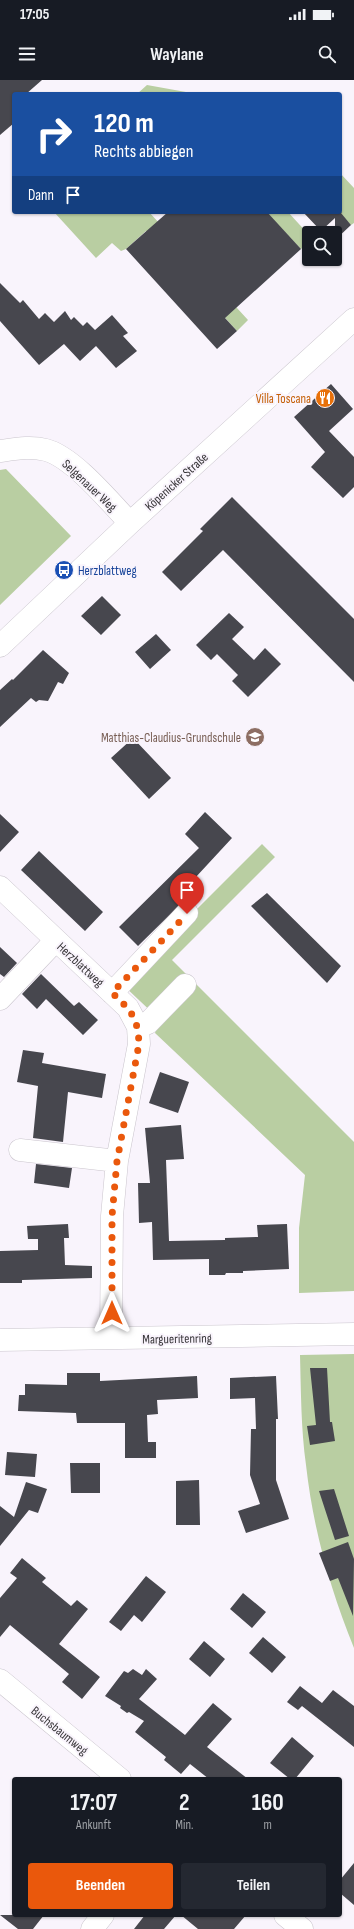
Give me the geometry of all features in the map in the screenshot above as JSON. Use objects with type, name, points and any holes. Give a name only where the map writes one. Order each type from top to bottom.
[{"type":"street","name":"Köpenicker Straße","points":[[0,646],[130,523],[354,319]]},
{"type":"street","name":"Selgenauer Weg","points":[[0,451],[35,449],[47,450],[62,458],[74,466],[130,523]]},
{"type":"street","name":"Herzblattweg","points":[[0,887],[128,1008],[138,1027],[139,1044],[117,1161],[111,1254],[111,1338]]},
{"type":"street","points":[[112,993],[187,914]]},
{"type":"street","points":[[0,999],[56,940]]},
{"type":"street","points":[[138,1027],[148,1023],[185,985]]},
{"type":"street","points":[[20,1150],[117,1161]]},
{"type":"street","name":"Margueritenring","points":[[0,1340],[354,1334]]},
{"type":"street","name":"Buchsbaumweg","points":[[0,1680],[118,1777]]},
{"type":"street","points":[[92,1929],[101,1917]]},
{"type":"street","points":[[287,1917],[302,1929]]},
{"type":"green space","points":[[147,85],[186,92],[139,92]]},
{"type":"green space","points":[[342,175],[354,188],[354,223],[351,225],[341,214]]},
{"type":"green space","points":[[56,214],[151,214],[248,320],[237,331],[146,231],[126,249],[121,251],[112,243],[96,258]]},
{"type":"green space","points":[[268,214],[290,214],[302,227],[301,249]]},
{"type":"green space","points":[[6,469],[71,536],[0,605],[0,470]]},
{"type":"green space","points":[[262,844],[275,857],[172,960],[354,1142],[354,1291],[299,1293],[299,1228],[305,1175],[155,1033],[159,1019],[122,984]]},
{"type":"green space","points":[[354,1354],[354,1648],[330,1581],[313,1512],[304,1451],[300,1355]]},
{"type":"building","points":[[0,80],[42,80],[28,92],[12,92],[12,125],[0,135]]},
{"type":"building","points":[[166,214],[269,214],[301,249],[225,318],[237,331],[217,349],[126,249]]},
{"type":"building","points":[[305,214],[342,214],[351,225],[342,233],[342,226],[335,226],[335,218],[326,226],[316,226]]},
{"type":"building","points":[[0,283],[20,303],[23,300],[39,319],[45,313],[54,322],[65,311],[71,320],[74,317],[83,326],[87,322],[95,330],[112,315],[128,333],[123,336],[137,351],[116,368],[96,346],[80,361],[64,344],[39,365],[0,321]]},
{"type":"building","points":[[331,384],[353,409],[329,431],[354,457],[354,487],[343,498],[311,467],[325,452],[294,417]]},
{"type":"building","points":[[232,497],[354,619],[354,682],[223,550],[181,591],[162,572],[203,531],[200,529]]},
{"type":"building","points":[[102,596],[121,615],[101,635],[81,616]]},
{"type":"building","points":[[229,613],[244,627],[232,639],[254,660],[265,648],[281,664],[248,697],[232,681],[238,675],[217,654],[211,660],[196,645]]},
{"type":"building","points":[[156,634],[171,650],[150,669],[135,652]]},
{"type":"building","points":[[43,650],[69,673],[63,684],[58,682],[48,701],[39,700],[36,702],[31,698],[0,727],[0,690],[12,679],[13,680]]},
{"type":"building","points":[[133,738],[171,778],[149,799],[111,758]]},
{"type":"building","points":[[205,812],[232,838],[195,878],[201,884],[138,946],[119,927],[199,848],[185,834]]},
{"type":"building","points":[[0,814],[19,832],[0,852]]},
{"type":"building","points":[[39,851],[103,912],[85,931],[21,870]]},
{"type":"building","points":[[267,893],[341,966],[327,983],[251,906]]},
{"type":"building","points":[[0,947],[17,963],[4,977],[0,974]]},
{"type":"building","points":[[41,974],[74,1006],[79,1002],[98,1020],[83,1035],[46,999],[37,1009],[22,994]]},
{"type":"building","points":[[23,1050],[44,1053],[42,1063],[106,1074],[102,1098],[68,1092],[63,1142],[33,1138],[38,1086],[17,1082]]},
{"type":"building","points":[[160,1072],[189,1082],[178,1113],[149,1103]]},
{"type":"building","points":[[181,1125],[184,1159],[166,1160],[169,1241],[225,1240],[225,1238],[258,1237],[257,1225],[287,1224],[289,1269],[243,1271],[243,1273],[209,1275],[209,1259],[153,1260],[152,1222],[139,1223],[138,1183],[150,1183],[145,1128]]},
{"type":"building","points":[[36,1164],[72,1168],[69,1188],[34,1183]]},
{"type":"building","points":[[68,1224],[69,1238],[64,1238],[65,1265],[92,1266],[92,1278],[22,1280],[22,1283],[0,1283],[0,1251],[38,1250],[38,1239],[28,1239],[27,1226]]},
{"type":"building","points":[[310,1368],[327,1368],[330,1422],[332,1422],[335,1441],[310,1445],[307,1426],[316,1425]]},
{"type":"building","points":[[67,1373],[100,1373],[100,1381],[197,1376],[198,1398],[157,1400],[158,1414],[147,1415],[148,1442],[156,1442],[156,1458],[125,1458],[125,1423],[77,1423],[76,1413],[18,1411],[19,1395],[25,1395],[25,1384],[67,1385]]},
{"type":"building","points":[[276,1376],[278,1419],[276,1419],[276,1480],[289,1519],[246,1533],[238,1511],[260,1504],[250,1475],[251,1429],[256,1429],[255,1398],[230,1399],[230,1378]]},
{"type":"building","points":[[7,1452],[37,1454],[35,1477],[5,1475]]},
{"type":"building","points":[[70,1463],[100,1463],[100,1493],[71,1493]]},
{"type":"building","points":[[199,1480],[200,1525],[176,1525],[176,1481]]},
{"type":"building","points":[[26,1482],[47,1489],[38,1513],[29,1510],[0,1546],[0,1506],[14,1517]]},
{"type":"building","points":[[334,1489],[349,1536],[335,1540],[319,1491]]},
{"type":"building","points":[[348,1542],[354,1559],[353,1616],[338,1578],[330,1581],[319,1553]]},
{"type":"building","points":[[22,1558],[46,1578],[42,1582],[71,1606],[77,1600],[88,1609],[59,1644],[100,1677],[82,1699],[62,1682],[69,1674],[10,1625],[0,1637],[0,1598],[17,1578],[10,1573]]},
{"type":"building","points":[[146,1576],[166,1592],[142,1622],[134,1615],[121,1631],[109,1622]]},
{"type":"building","points":[[243,1593],[266,1612],[252,1628],[230,1609]]},
{"type":"building","points":[[263,1637],[286,1657],[272,1673],[249,1653]]},
{"type":"building","points":[[204,1641],[225,1659],[210,1677],[189,1659]]},
{"type":"building","points":[[133,1669],[142,1675],[146,1669],[157,1679],[139,1699],[185,1735],[213,1703],[232,1719],[207,1747],[245,1777],[206,1777],[190,1764],[181,1774],[164,1760],[166,1757],[135,1732],[144,1721],[129,1712],[127,1713],[120,1708],[121,1706],[105,1696],[124,1671],[128,1673]]},
{"type":"building","points":[[300,1686],[322,1703],[333,1690],[354,1706],[354,1747],[302,1706],[298,1710],[287,1702]]},
{"type":"building","points":[[292,1737],[314,1756],[297,1777],[288,1777],[270,1763]]},
{"type":"building","points":[[354,1863],[354,1905],[342,1895],[342,1878]]},
{"type":"building","points":[[0,1915],[12,1915],[12,1917],[42,1917],[33,1929],[18,1929]]},
{"type":"building","points":[[143,1917],[174,1917],[164,1929],[134,1929]]},
{"type":"building","points":[[183,1917],[244,1917],[234,1929],[198,1929]]},
{"type":"place","name":"Villa Toscana","points":[[325,398]]},
{"type":"place","name":"Herzblattweg","points":[[64,570]]},
{"type":"place","name":"Matthias-Claudius-Grundschule","points":[[255,737]]},
{"type":"route","points":[[112,1313],[112,1216],[117,1161],[139,1044],[138,1027],[134,1018],[128,1008],[112,993],[187,914]]}]
